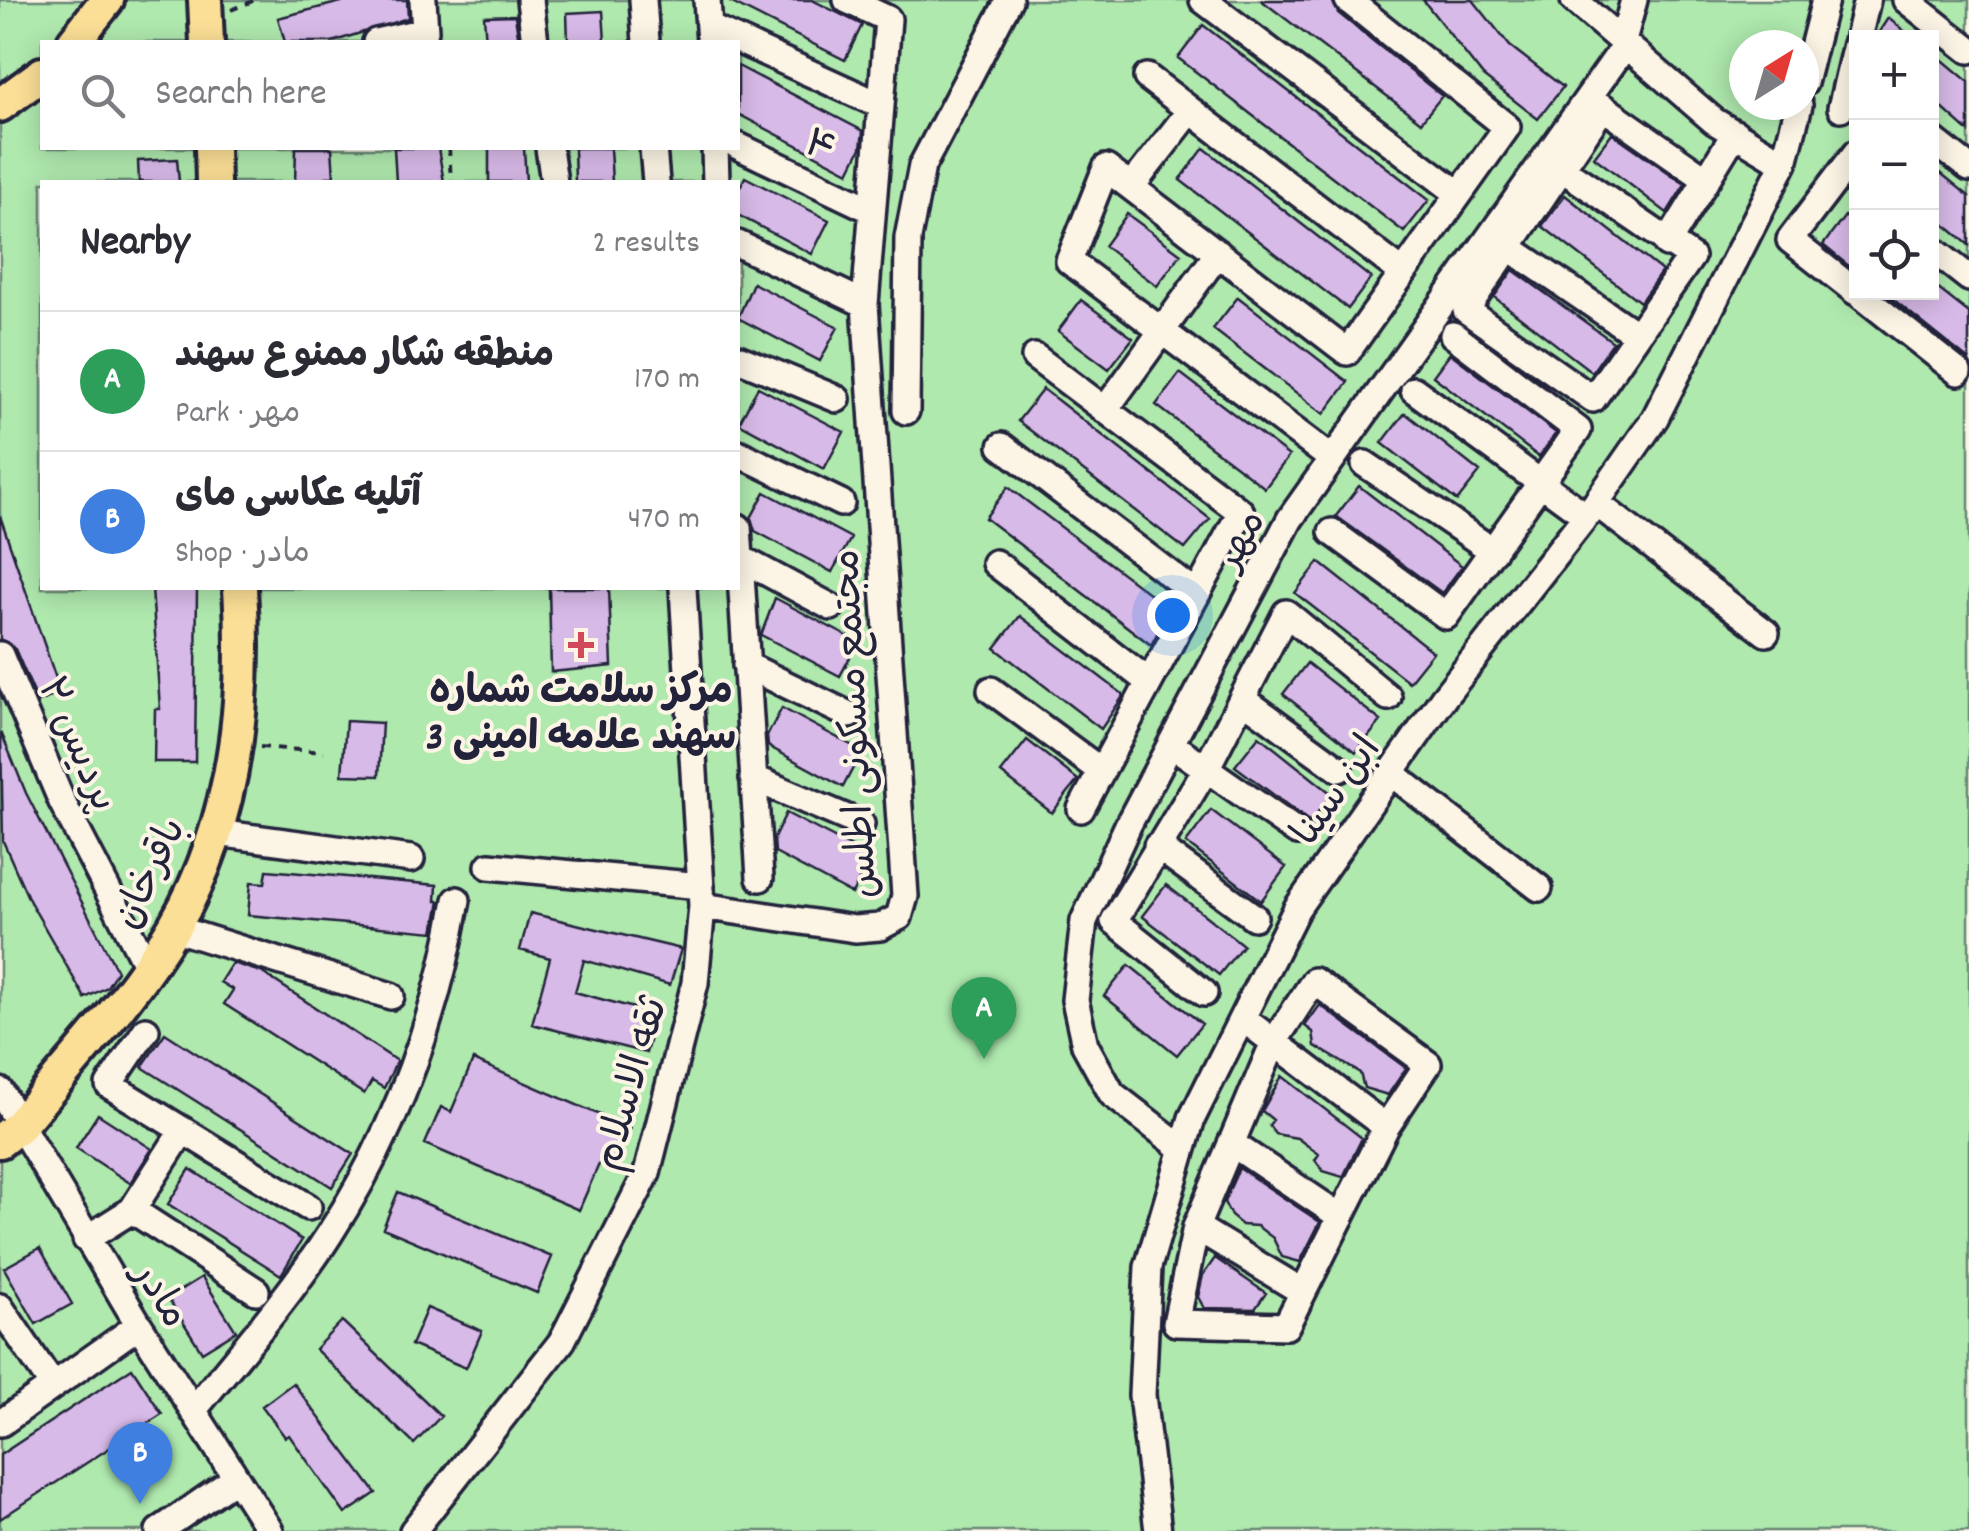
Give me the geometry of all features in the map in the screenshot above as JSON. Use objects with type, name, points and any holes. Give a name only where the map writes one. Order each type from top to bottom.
[{"type":"main road","points":[[76,40],[107,0]]},
{"type":"main road","points":[[205,0],[207,40]]},
{"type":"main road","points":[[0,105],[40,75]]},
{"type":"main road","points":[[212,150],[213,180]]},
{"type":"main road","name":"باقرخان","points":[[10,1134],[148,968],[173,928],[216,833],[235,745],[244,658],[240,590]]},
{"type":"street","points":[[384,40],[425,30],[423,0]]},
{"type":"street","points":[[530,0],[536,40]]},
{"type":"street","points":[[643,0],[646,40]]},
{"type":"street","points":[[707,0],[709,35]]},
{"type":"street","points":[[740,245],[865,304],[888,19],[847,0]]},
{"type":"street","points":[[906,411],[908,238],[922,166],[1009,0]]},
{"type":"street","points":[[1202,0],[1459,194]]},
{"type":"street","points":[[1332,458],[1068,261],[1106,168],[1346,352],[1507,126],[1348,0]]},
{"type":"street","points":[[1574,0],[1623,46],[1734,133],[1784,163]]},
{"type":"street","points":[[1623,46],[1634,0]]},
{"type":"street","points":[[1818,30],[1825,0]]},
{"type":"street","points":[[1860,30],[1867,0]]},
{"type":"street","points":[[1906,0],[1969,50]]},
{"type":"street","name":"مهر","points":[[1182,1148],[1112,1094],[1085,1045],[1075,1000],[1084,921],[1171,744],[1290,519],[1623,46]]},
{"type":"street","points":[[740,48],[880,105]]},
{"type":"street","points":[[1146,77],[1403,273]]},
{"type":"street","points":[[1819,107],[1849,108]]},
{"type":"street","points":[[1564,170],[1667,244],[1690,256],[1594,399],[1466,310],[1603,108],[1706,180]]},
{"type":"street","points":[[1131,187],[1190,110]]},
{"type":"street","name":"ابن سینا","points":[[1158,1531],[1142,1395],[1148,1267],[1182,1148],[1297,908],[1444,697],[1591,510],[1654,418],[1784,163],[1795,120]]},
{"type":"street","points":[[1667,244],[1734,133]]},
{"type":"street","points":[[1939,144],[1969,168]]},
{"type":"street","name":"۴","points":[[740,147],[872,210]]},
{"type":"street","points":[[549,150],[554,180]]},
{"type":"street","points":[[653,150],[656,180]]},
{"type":"street","points":[[716,150],[716,180]]},
{"type":"street","points":[[1848,183],[1790,240],[1849,286]]},
{"type":"street","points":[[1507,246],[1637,335]]},
{"type":"street","points":[[1105,410],[1218,253]]},
{"type":"street","points":[[1939,254],[1969,278]]},
{"type":"street","points":[[1867,300],[1958,372]]},
{"type":"street","name":"مجتمع مسکونی اطلس","points":[[701,896],[855,928],[880,927],[899,917],[905,882],[865,304]]},
{"type":"street","points":[[1332,532],[1446,616],[1578,430],[1452,336]]},
{"type":"street","points":[[1034,357],[1240,512],[1080,809]]},
{"type":"street","points":[[740,359],[836,399]]},
{"type":"street","points":[[1414,390],[1542,484],[1591,510],[1766,633]]},
{"type":"street","points":[[1002,446],[1196,594]]},
{"type":"street","points":[[740,454],[841,503]]},
{"type":"street","points":[[1365,464],[1493,551]]},
{"type":"street","points":[[740,558],[832,607]]},
{"type":"street","points":[[740,558],[760,878]]},
{"type":"street","points":[[995,563],[1149,682]]},
{"type":"street","name":"ثقه الاسلام","points":[[413,1531],[562,1342],[647,1172],[695,983],[701,896],[683,590]]},
{"type":"street","points":[[1204,993],[1114,921],[1206,768],[1286,613],[1388,697]]},
{"type":"street","name":"پردیس ۲","points":[[0,655],[62,802],[148,968]]},
{"type":"street","points":[[746,665],[849,714]]},
{"type":"street","points":[[991,690],[1101,771]]},
{"type":"street","points":[[1243,700],[1339,769]]},
{"type":"street","points":[[1171,744],[1298,832]]},
{"type":"street","points":[[1391,773],[1539,888]]},
{"type":"street","points":[[753,778],[861,824]]},
{"type":"street","points":[[216,833],[411,858]]},
{"type":"street","points":[[1156,846],[1254,917]]},
{"type":"street","points":[[489,866],[701,896]]},
{"type":"street","points":[[192,1411],[328,1237],[374,1160],[427,1026],[445,967],[457,900]]},
{"type":"street","points":[[173,928],[391,996]]},
{"type":"street","points":[[1314,981],[1428,1064],[1386,1127],[1286,1326],[1176,1323],[1196,1227],[1274,1042],[1314,981]]},
{"type":"street","points":[[1242,1018],[1386,1127]]},
{"type":"street","points":[[146,1030],[109,1085],[308,1207]]},
{"type":"street","name":"مادر","points":[[0,1090],[10,1134],[86,1238],[270,1531]]},
{"type":"street","points":[[86,1238],[132,1210],[183,1130]]},
{"type":"street","points":[[1231,1143],[1340,1217]]},
{"type":"street","points":[[132,1210],[256,1291]]},
{"type":"street","points":[[1196,1227],[1303,1292]]},
{"type":"street","points":[[0,1307],[53,1386]]},
{"type":"street","points":[[1,1423],[138,1326]]},
{"type":"street","points":[[159,1531],[236,1478]]},
{"type":"path","points":[[449,150],[451,180]]},
{"type":"path","points":[[235,745],[324,752]]},
{"type":"green space","points":[[0,0],[1969,0],[1969,1531],[0,1531]]},
{"type":"building","points":[[349,0],[407,0],[408,18],[338,40],[284,40],[278,18]]},
{"type":"building","points":[[726,0],[812,0],[862,25],[845,60]]},
{"type":"building","points":[[1261,0],[1332,0],[1338,13],[1442,96],[1421,122]]},
{"type":"building","points":[[1423,0],[1473,0],[1510,46],[1563,87],[1538,119],[1483,76]]},
{"type":"building","points":[[603,11],[605,40],[568,40],[567,13]]},
{"type":"building","points":[[515,15],[519,40],[486,40],[484,16]]},
{"type":"building","points":[[1888,18],[1903,30],[1880,30]]},
{"type":"building","points":[[1203,25],[1429,200],[1404,232],[1178,58]]},
{"type":"building","points":[[1939,57],[1969,82],[1969,132],[1939,105]]},
{"type":"building","points":[[740,67],[863,131],[861,148],[849,172],[740,115]]},
{"type":"building","points":[[1612,133],[1685,184],[1667,213],[1594,157]]},
{"type":"building","points":[[1204,148],[1371,278],[1348,309],[1180,180]]},
{"type":"building","points":[[296,150],[332,150],[334,177],[295,180]]},
{"type":"building","points":[[394,150],[438,150],[444,180],[396,180]]},
{"type":"building","points":[[489,150],[524,150],[526,180],[489,180]]},
{"type":"building","points":[[574,150],[610,150],[612,180],[575,180]]},
{"type":"building","points":[[177,159],[179,180],[139,180],[138,161]]},
{"type":"building","points":[[1939,172],[1969,196],[1969,245],[1939,220]]},
{"type":"building","points":[[745,177],[829,220],[812,254],[740,216],[740,187]]},
{"type":"building","points":[[1565,195],[1662,271],[1640,302],[1542,226]]},
{"type":"building","points":[[1127,214],[1181,254],[1157,286],[1104,246]]},
{"type":"building","points":[[1845,216],[1849,219],[1849,266],[1823,245]]},
{"type":"building","points":[[1513,270],[1613,342],[1592,372],[1494,297]]},
{"type":"building","points":[[753,283],[838,327],[820,361],[740,319]]},
{"type":"building","points":[[1939,289],[1969,313],[1969,360],[1894,300],[1939,300]]},
{"type":"building","points":[[1238,297],[1348,382],[1324,414],[1213,329]]},
{"type":"building","points":[[1081,300],[1133,338],[1109,369],[1058,331]]},
{"type":"building","points":[[1450,353],[1556,433],[1539,457],[1433,376]]},
{"type":"building","points":[[1180,373],[1289,456],[1265,488],[1156,405]]},
{"type":"building","points":[[758,387],[844,432],[824,469],[740,421]]},
{"type":"building","points":[[1043,389],[1210,519],[1185,549],[1018,421]]},
{"type":"building","points":[[1405,413],[1480,472],[1457,501],[1382,443]]},
{"type":"building","points":[[1359,486],[1462,566],[1442,593],[1336,516]]},
{"type":"building","points":[[1008,487],[1170,609],[1151,645],[985,518]]},
{"type":"building","points":[[765,492],[851,538],[832,572],[755,531],[751,518]]},
{"type":"building","points":[[0,516],[61,693],[38,702],[15,649],[0,639]]},
{"type":"building","points":[[1319,562],[1433,652],[1409,682],[1295,593]]},
{"type":"building","points":[[152,590],[197,590],[195,762],[154,762],[155,709],[160,709]]},
{"type":"building","name":"مرکز سلامت شماره 3 سهند علامه امینی","points":[[549,590],[609,590],[612,666],[551,672]]},
{"type":"building","points":[[775,598],[858,642],[840,676],[761,635]]},
{"type":"building","points":[[1020,616],[1124,695],[1101,729],[995,648]]},
{"type":"building","points":[[1307,663],[1381,721],[1356,752],[1283,694]]},
{"type":"building","points":[[782,708],[862,751],[843,787],[768,746],[767,736]]},
{"type":"building","points":[[346,721],[382,723],[379,776],[342,775]]},
{"type":"building","points":[[1,732],[26,793],[117,971],[107,987],[85,998],[29,900],[3,841]]},
{"type":"building","points":[[1259,736],[1332,794],[1310,822],[1235,766]]},
{"type":"building","points":[[1027,740],[1078,780],[1052,813],[1001,773]]},
{"type":"building","points":[[1211,810],[1286,867],[1261,901],[1186,843]]},
{"type":"building","points":[[786,813],[871,857],[852,894],[775,853],[774,838]]},
{"type":"building","points":[[267,870],[437,885],[436,901],[440,901],[434,932],[248,915],[251,882],[265,883]]},
{"type":"building","points":[[1166,885],[1243,945],[1219,975],[1142,916]]},
{"type":"building","points":[[530,913],[681,949],[670,985],[584,960],[575,992],[656,1014],[646,1053],[532,1024],[550,958],[520,950]]},
{"type":"building","points":[[232,963],[261,972],[397,1061],[384,1088],[372,1081],[364,1094],[224,1004],[233,990],[220,982]]},
{"type":"building","points":[[1129,965],[1202,1024],[1177,1055],[1104,996]]},
{"type":"building","points":[[1320,1005],[1406,1068],[1388,1095],[1364,1088],[1360,1073],[1315,1046],[1313,1032],[1305,1026]]},
{"type":"building","points":[[165,1033],[353,1154],[332,1187],[142,1067]]},
{"type":"building","points":[[473,1060],[630,1128],[616,1160],[603,1155],[579,1210],[425,1144],[441,1107],[451,1112]]},
{"type":"building","points":[[1282,1076],[1362,1138],[1343,1177],[1323,1171],[1315,1160],[1319,1154],[1297,1138],[1275,1134],[1269,1125],[1273,1120],[1262,1111]]},
{"type":"building","points":[[98,1114],[152,1149],[130,1183],[76,1148]]},
{"type":"building","points":[[1239,1168],[1320,1222],[1300,1262],[1282,1257],[1273,1238],[1257,1226],[1242,1225],[1231,1216],[1224,1202]]},
{"type":"building","points":[[190,1169],[302,1240],[281,1275],[168,1204]]},
{"type":"building","points":[[398,1192],[552,1257],[537,1293],[383,1228]]},
{"type":"building","points":[[40,1248],[72,1304],[36,1324],[4,1268]]},
{"type":"building","points":[[1215,1258],[1266,1293],[1255,1309],[1204,1308],[1198,1297],[1203,1275]]},
{"type":"building","points":[[202,1277],[236,1331],[202,1352],[168,1298]]},
{"type":"building","points":[[427,1308],[482,1331],[466,1368],[411,1345]]},
{"type":"building","points":[[342,1321],[441,1416],[414,1444],[315,1349]]},
{"type":"building","points":[[132,1368],[162,1414],[0,1519],[0,1455]]},
{"type":"building","points":[[293,1383],[376,1493],[345,1514],[289,1435],[285,1437],[262,1406]]},
{"type":"place","name":"مرکز سلامت شماره 3 سهند علامه امینی","points":[[581,645]]},
{"type":"place","name":"منطقه شکار ممنوع سهند","points":[[984,1059]]},
{"type":"place","name":"آتلیه عکاسی مای","points":[[140,1504]]}]
